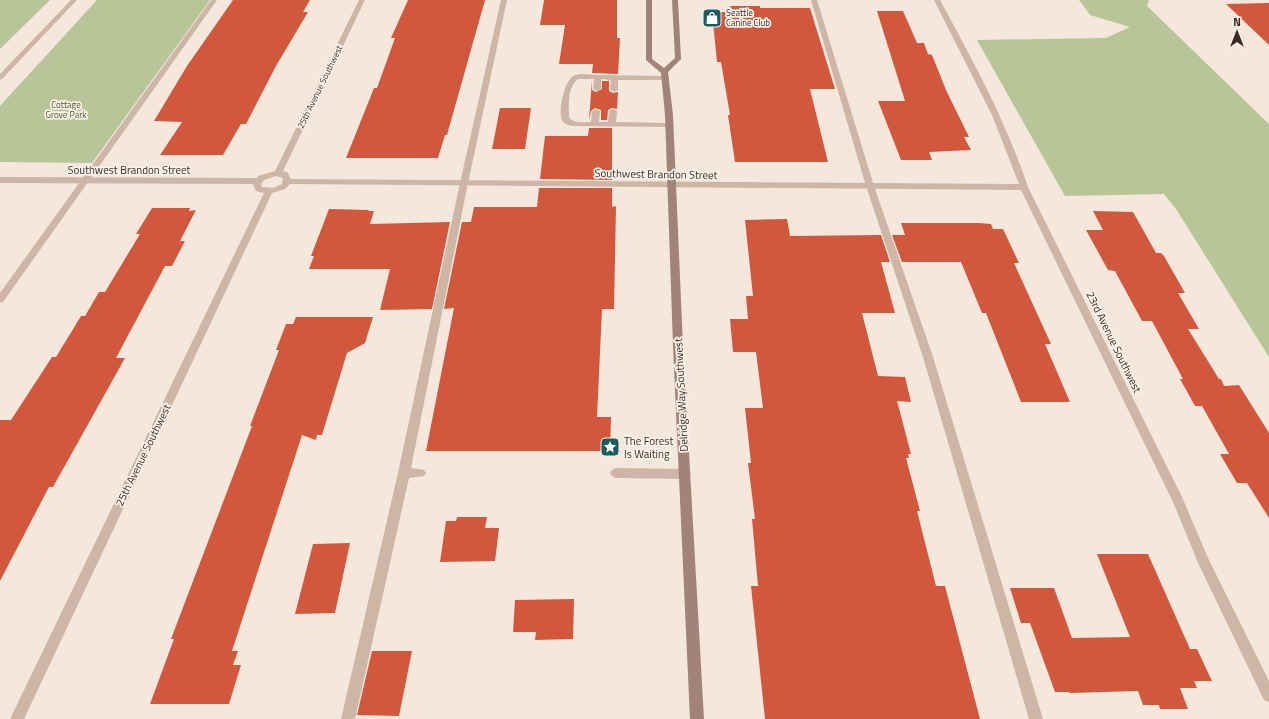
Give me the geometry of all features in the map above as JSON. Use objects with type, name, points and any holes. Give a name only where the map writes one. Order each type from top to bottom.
[{"type":"main road","points":[[649,0],[649,60],[664,75],[678,59],[675,0]]},
{"type":"main road","name":"Delridge Way Southwest","points":[[664,75],[669,125],[678,346],[697,719]]},
{"type":"street","points":[[0,78],[74,0]]},
{"type":"street","points":[[0,300],[83,181],[214,0]]},
{"type":"street","name":"25th Avenue Southwest","points":[[278,173],[362,0]]},
{"type":"street","points":[[348,719],[404,473],[464,183],[504,0]]},
{"type":"street","points":[[814,0],[870,186],[928,357],[1036,719]]},
{"type":"street","name":"23rd Avenue Southwest","points":[[937,0],[980,79],[1019,170],[1024,187],[1178,500],[1203,561],[1269,695]]},
{"type":"street","points":[[664,75],[615,78],[576,77],[568,86],[565,117],[567,122],[573,124],[669,125]]},
{"type":"street","points":[[597,90],[598,77]]},
{"type":"street","points":[[614,90],[615,78]]},
{"type":"street","points":[[595,124],[596,111]]},
{"type":"street","points":[[612,124],[613,111]]},
{"type":"street","points":[[278,173],[287,177],[287,181],[281,188],[269,191],[260,189],[257,184],[259,181],[265,176],[278,173]]},
{"type":"street","name":"Southwest Brandon Street","points":[[0,180],[259,181]]},
{"type":"street","name":"Southwest Brandon Street","points":[[287,181],[1024,187]]},
{"type":"street","name":"25th Avenue Southwest","points":[[17,719],[269,191]]},
{"type":"street","points":[[404,473],[420,473]]},
{"type":"street","points":[[616,473],[685,474]]},
{"type":"green space","points":[[0,0],[50,0],[0,49]]},
{"type":"green space","name":"Cottage Grove Park","points":[[97,0],[210,0],[92,163],[0,162],[0,106]]},
{"type":"green space","points":[[1079,0],[1149,0],[1147,6],[1269,124],[1269,357],[1176,209],[1164,194],[1065,196],[977,40],[1106,38],[1130,27],[1090,15]]},
{"type":"building","points":[[233,0],[310,0],[303,12],[308,12],[276,66],[246,124],[241,124],[223,155],[160,155],[182,122],[154,121],[187,66]]},
{"type":"building","points":[[408,0],[485,0],[447,135],[445,135],[438,158],[346,158],[374,88],[377,88],[395,38],[391,38]]},
{"type":"building","points":[[544,0],[617,0],[617,38],[620,38],[618,74],[592,73],[593,64],[559,64],[565,25],[540,25]]},
{"type":"building","points":[[1269,3],[1269,45],[1226,4]]},
{"type":"building","points":[[730,6],[760,6],[760,8],[810,8],[835,89],[810,89],[828,162],[735,162],[728,115],[730,115],[721,62],[717,62],[712,12],[731,12]]},
{"type":"building","points":[[877,11],[903,11],[917,43],[924,43],[928,54],[932,55],[946,90],[969,137],[964,137],[971,150],[929,152],[932,160],[901,160],[878,101],[905,101]]},
{"type":"building","points":[[592,80],[592,90],[596,92],[602,89],[602,81],[609,81],[609,91],[613,93],[618,92],[617,109],[612,108],[608,110],[607,120],[601,120],[601,110],[595,108],[591,111],[589,121]]},
{"type":"building","points":[[500,108],[531,108],[525,149],[492,149]]},
{"type":"building","points":[[589,128],[612,128],[612,180],[540,179],[545,136],[588,136]]},
{"type":"building","points":[[539,188],[612,188],[612,207],[616,206],[614,309],[602,309],[597,417],[611,417],[610,451],[426,451],[454,308],[444,309],[462,222],[471,222],[474,207],[537,207]]},
{"type":"building","points":[[152,208],[190,208],[189,211],[196,210],[180,241],[185,241],[172,266],[165,266],[116,358],[125,358],[53,487],[49,487],[0,581],[0,420],[11,420],[52,357],[56,357],[81,316],[85,316],[99,292],[105,292],[140,234],[136,234]]},
{"type":"building","points":[[329,209],[374,211],[370,224],[450,222],[432,309],[380,310],[390,269],[309,269],[314,256],[311,256]]},
{"type":"building","points":[[1093,211],[1133,212],[1156,253],[1161,253],[1164,256],[1185,293],[1178,293],[1199,329],[1188,329],[1219,379],[1221,379],[1224,386],[1239,385],[1269,433],[1269,518],[1247,483],[1237,483],[1220,454],[1229,454],[1202,406],[1195,406],[1180,379],[1183,379],[1152,321],[1142,321],[1115,271],[1108,270],[1086,230],[1103,230]]},
{"type":"building","points":[[787,219],[790,236],[881,235],[890,262],[881,262],[895,313],[862,313],[878,376],[905,377],[911,402],[897,401],[911,454],[908,454],[909,458],[906,458],[920,511],[917,511],[936,586],[945,586],[980,719],[765,719],[751,586],[758,586],[752,519],[755,519],[748,463],[751,463],[745,408],[763,408],[756,352],[733,352],[730,319],[748,319],[746,296],[753,296],[745,220]]},
{"type":"building","points":[[901,223],[979,223],[991,224],[993,229],[1003,229],[1019,263],[1014,263],[1051,344],[1045,344],[1070,402],[1021,402],[986,313],[982,313],[961,262],[902,262],[892,235],[905,235]]},
{"type":"building","points":[[296,317],[373,317],[365,343],[347,353],[322,435],[317,435],[316,440],[302,435],[232,651],[238,651],[233,665],[241,665],[229,704],[150,704],[174,639],[171,639],[252,426],[250,426],[279,350],[276,350],[286,324],[293,324]]},
{"type":"building","points":[[457,517],[487,517],[485,528],[499,528],[495,561],[440,562],[446,521],[456,521]]},
{"type":"building","points":[[350,543],[335,613],[295,614],[313,544]]},
{"type":"building","points":[[1097,554],[1148,554],[1190,649],[1197,649],[1212,681],[1194,681],[1197,688],[1180,688],[1188,709],[1160,709],[1159,705],[1143,705],[1138,691],[1055,692],[1030,623],[1021,623],[1010,588],[1054,588],[1072,638],[1130,637]]},
{"type":"building","points":[[574,599],[573,639],[535,640],[536,632],[513,632],[515,600]]},
{"type":"building","points":[[372,651],[412,651],[399,716],[357,715]]},
{"type":"place","name":"Seattle Canine Club","points":[[712,18]]},
{"type":"place","name":"The Forest Is Waiting","points":[[610,447]]}]
